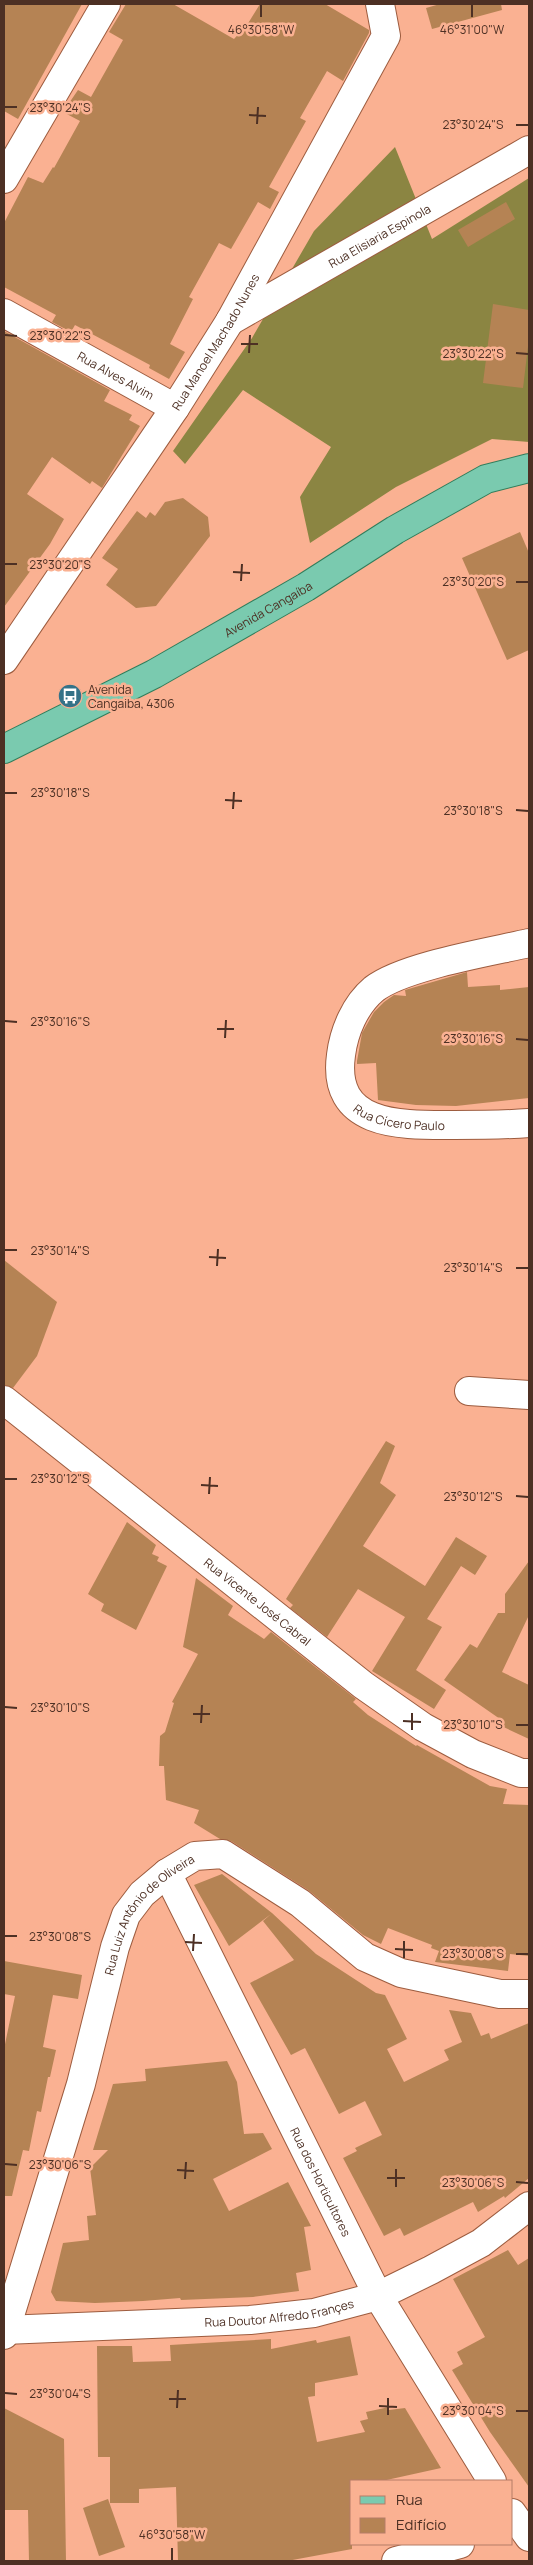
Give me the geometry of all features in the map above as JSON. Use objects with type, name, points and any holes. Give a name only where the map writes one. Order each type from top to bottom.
[{"type":"main road","name":"Avenida Cangaíba","points":[[5,747],[154,674],[306,587],[395,530],[486,479],[529,468]]},
{"type":"street","points":[[4,179],[106,4]]},
{"type":"street","name":"Rua Manoel Machado Nunes","points":[[4,660],[175,408],[230,321],[386,36],[380,4]]},
{"type":"street","name":"Rua Elisiaria Espinola","points":[[230,321],[529,150]]},
{"type":"street","name":"Rua Alves Alvim","points":[[4,313],[175,408]]},
{"type":"street","name":"Rua Cícero Paulo","points":[[529,943],[414,970],[375,989],[358,1007],[343,1039],[338,1073],[351,1102],[372,1118],[401,1125],[529,1123]]},
{"type":"street","points":[[469,1391],[529,1395]]},
{"type":"street","name":"Rua Vicente José Cabral","points":[[4,1400],[363,1685],[415,1722],[473,1754],[521,1773],[529,1773]]},
{"type":"street","name":"Rua Luiz Antônio de Oliveira","points":[[4,2331],[81,2084],[115,1947],[126,1915],[142,1894],[167,1873],[195,1856],[223,1854],[300,1902],[365,1957],[401,1973],[500,1994],[529,1994]]},
{"type":"street","name":"Rua dos Horticultores","points":[[167,1873],[378,2296],[491,2480]]},
{"type":"street","name":"Rua Doutor Alfredo Françes","points":[[4,2331],[250,2320],[314,2313],[378,2296],[481,2243],[529,2206]]},
{"type":"street","points":[[396,2561],[456,2545]]},
{"type":"shaded area","points":[[395,147],[432,239],[529,178],[529,442],[492,439],[396,487],[310,543],[300,497],[331,447],[243,390],[185,464],[173,451],[252,338],[314,231]]},
{"type":"building","points":[[4,4],[82,4],[18,119],[4,111]]},
{"type":"building","points":[[126,4],[173,4],[234,39],[247,25],[260,4],[325,4],[369,30],[343,81],[327,71],[300,118],[306,121],[269,187],[279,192],[270,209],[258,202],[231,249],[219,243],[189,297],[193,299],[170,344],[185,352],[169,379],[149,368],[150,365],[75,325],[71,332],[52,322],[56,315],[4,287],[4,223],[28,177],[43,183],[54,168],[80,121],[63,112],[78,90],[91,97],[123,40],[109,32]]},
{"type":"building","points":[[440,4],[501,4],[502,10],[432,29],[426,8]]},
{"type":"building","points":[[506,202],[515,219],[468,247],[458,230]]},
{"type":"building","points":[[493,304],[529,310],[529,338],[523,388],[483,383]]},
{"type":"building","points":[[4,331],[110,390],[104,401],[132,415],[129,420],[140,426],[102,488],[92,481],[90,484],[52,457],[27,494],[64,519],[50,544],[4,607]]},
{"type":"building","points":[[183,498],[208,517],[210,536],[156,606],[136,608],[106,585],[118,569],[102,558],[137,511],[146,518],[150,512],[155,516],[165,502]]},
{"type":"building","points":[[520,532],[529,553],[529,650],[507,660],[462,558]]},
{"type":"building","points":[[467,972],[468,987],[500,985],[500,990],[529,987],[529,1098],[456,1106],[416,1105],[378,1100],[376,1063],[357,1064],[362,1033],[374,1012],[394,995],[406,996],[405,990]]},
{"type":"building","points":[[4,1260],[57,1302],[37,1356],[13,1388],[4,1385]]},
{"type":"building","points":[[386,1441],[395,1446],[380,1483],[396,1495],[363,1546],[425,1586],[456,1537],[487,1556],[475,1575],[461,1566],[427,1619],[442,1627],[416,1670],[446,1690],[434,1709],[372,1671],[405,1617],[358,1589],[327,1637],[290,1608],[293,1605],[286,1599]]},
{"type":"building","points":[[127,1522],[156,1545],[152,1554],[159,1557],[157,1561],[167,1566],[136,1630],[101,1611],[104,1604],[88,1594]]},
{"type":"building","points":[[529,1561],[529,1615],[502,1672],[529,1685],[529,1739],[497,1724],[500,1719],[444,1680],[470,1644],[477,1648],[498,1613],[505,1613],[505,1594]]},
{"type":"building","points":[[196,1578],[233,1606],[228,1615],[264,1639],[271,1632],[356,1699],[353,1702],[368,1715],[416,1746],[490,1786],[507,1789],[503,1804],[529,1805],[529,1956],[510,1954],[508,1971],[435,1962],[439,1951],[431,1948],[432,1945],[388,1928],[381,1944],[363,1935],[308,1890],[231,1841],[220,1839],[194,1823],[199,1810],[166,1800],[164,1766],[159,1766],[160,1736],[165,1732],[174,1703],[172,1702],[198,1654],[183,1647]]},
{"type":"building","points":[[222,1874],[272,1913],[316,1954],[376,1993],[385,1995],[407,2039],[387,2049],[404,2082],[449,2060],[444,2050],[462,2042],[449,2010],[471,2013],[481,2036],[489,2033],[491,2039],[529,2023],[529,2178],[505,2198],[504,2196],[478,2212],[473,2202],[404,2236],[400,2228],[384,2236],[343,2158],[357,2151],[355,2148],[382,2135],[365,2101],[339,2114],[305,2048],[291,2055],[250,1983],[294,1960],[263,1921],[271,1914],[229,1946],[194,1885]]},
{"type":"building","points":[[4,1961],[82,1975],[78,1999],[53,1995],[43,2047],[56,2050],[41,2112],[37,2111],[29,2151],[23,2150],[12,2196],[4,2196],[4,2049],[15,1996],[4,1994]]},
{"type":"building","points":[[227,2061],[237,2082],[244,2134],[263,2133],[272,2149],[213,2179],[229,2211],[288,2182],[311,2226],[304,2227],[311,2270],[296,2273],[299,2291],[253,2297],[181,2300],[180,2298],[95,2303],[56,2301],[51,2292],[63,2243],[89,2240],[87,2216],[96,2215],[90,2168],[108,2150],[93,2150],[113,2084],[146,2081],[145,2069]]},
{"type":"building","points":[[508,2250],[518,2265],[529,2258],[529,2487],[490,2432],[452,2370],[463,2364],[457,2352],[485,2337],[453,2279]]},
{"type":"building","points":[[350,2336],[358,2375],[315,2383],[315,2396],[308,2397],[317,2442],[365,2432],[360,2421],[368,2419],[366,2412],[389,2407],[389,2410],[405,2408],[441,2468],[387,2480],[350,2480],[350,2545],[352,2545],[352,2549],[287,2561],[178,2561],[176,2487],[139,2489],[139,2503],[110,2503],[110,2457],[98,2457],[97,2346],[132,2346],[133,2362],[171,2361],[170,2345],[271,2339],[271,2349],[316,2340],[317,2343]]},
{"type":"building","points":[[4,2408],[64,2439],[66,2561],[29,2561],[28,2510],[4,2510]]},
{"type":"building","points":[[108,2499],[125,2547],[99,2556],[83,2508]]},
{"type":"place","name":"Avenida Cangaiba, 4306","points":[[70,696]]}]
